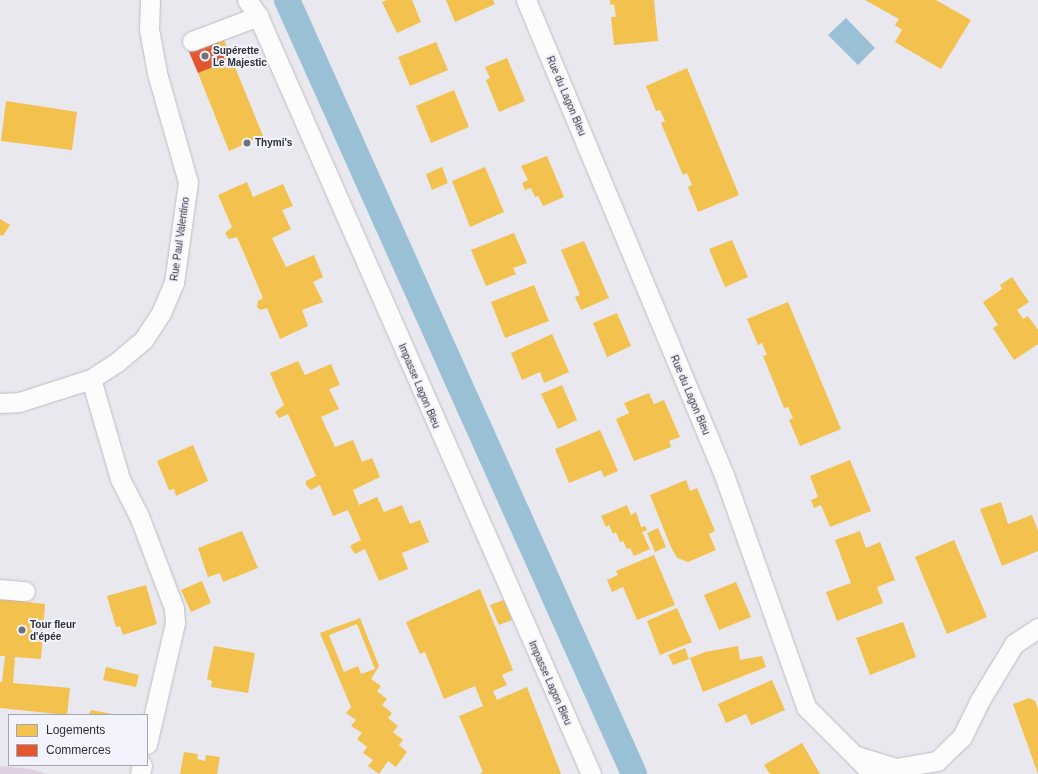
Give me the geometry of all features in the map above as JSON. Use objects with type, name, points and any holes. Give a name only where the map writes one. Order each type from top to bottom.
[{"type":"street","name":"Rue Paul Valentino","points":[[0,403],[19,402],[90,378],[117,362],[144,339],[161,313],[174,283],[188,182],[157,73],[149,29],[150,0]]},
{"type":"street","name":"Impasse Lagon Bleu","points":[[247,0],[258,16],[590,774]]},
{"type":"street","name":"Rue du Lagon Bleu","points":[[526,0],[724,475],[806,707],[873,774]]},
{"type":"street","points":[[192,41],[258,16]]},
{"type":"street","points":[[90,378],[120,479],[139,516],[174,608],[173,630],[148,740]]},
{"type":"street","points":[[0,589],[25,591]]},
{"type":"street","points":[[855,756],[896,768],[937,761],[962,737],[980,700],[1014,644],[1038,628]]},
{"type":"shaded area","points":[[0,766],[31,769],[47,774],[0,774]]},
{"type":"water","points":[[846,18],[875,48],[858,65],[828,35]]},
{"type":"building: Logements","points":[[387,0],[412,0],[421,22],[397,33],[382,2]]},
{"type":"building: Logements","points":[[446,0],[493,0],[495,4],[455,22]]},
{"type":"building: Logements","points":[[610,0],[654,0],[658,41],[614,45],[611,17],[616,17],[614,4],[610,5]]},
{"type":"building: Logements","points":[[865,0],[936,0],[971,20],[941,69],[895,42],[902,30],[895,25],[899,19]]},
{"type":"building: Logements","points":[[222,35],[263,136],[229,151],[198,73],[226,62],[217,41],[189,52],[188,49]]},
{"type":"building: Logements","points":[[436,42],[448,70],[410,86],[398,57]]},
{"type":"building: Logements","points":[[507,58],[525,101],[499,112],[486,80],[490,78],[485,67]]},
{"type":"building: Logements","points":[[687,68],[739,195],[698,212],[688,187],[692,185],[687,173],[683,175],[661,123],[665,121],[660,110],[656,111],[646,86]]},
{"type":"building: Logements","points":[[454,90],[469,127],[431,143],[416,106]]},
{"type":"building: Logements","points":[[6,101],[77,112],[72,150],[1,141]]},
{"type":"building: Logements","points":[[547,156],[564,197],[543,206],[538,196],[535,197],[531,188],[525,190],[522,183],[528,180],[521,166]]},
{"type":"building: Logements","points":[[442,167],[448,183],[432,190],[426,174]]},
{"type":"building: Logements","points":[[485,167],[504,212],[470,227],[452,181]]},
{"type":"building: Logements","points":[[247,182],[253,197],[283,184],[293,206],[282,210],[291,229],[272,238],[286,267],[314,255],[323,277],[313,282],[323,302],[302,310],[308,326],[280,339],[267,308],[261,310],[257,307],[258,301],[263,298],[237,237],[229,239],[225,233],[232,227],[218,195]]},
{"type":"building: Logements","points":[[0,219],[10,225],[3,236],[0,235]]},
{"type":"building: Logements","points":[[514,233],[527,263],[513,268],[516,274],[486,286],[471,250]]},
{"type":"building: Logements","points":[[732,240],[748,277],[725,287],[709,249]]},
{"type":"building: Logements","points":[[584,241],[609,298],[581,310],[575,297],[580,295],[561,250]]},
{"type":"building: Logements","points":[[1012,277],[1029,302],[1017,310],[1023,319],[1028,316],[1038,330],[1038,344],[1014,360],[993,328],[998,325],[983,302],[1002,289],[1000,285]]},
{"type":"building: Logements","points":[[534,285],[549,321],[505,338],[491,302]]},
{"type":"building: Logements","points":[[788,302],[841,429],[800,446],[789,420],[793,418],[788,407],[784,408],[763,356],[767,355],[762,343],[758,345],[747,319]]},
{"type":"building: Logements","points":[[617,313],[631,346],[607,357],[593,323]]},
{"type":"building: Logements","points":[[552,334],[569,372],[544,383],[540,372],[522,380],[511,353]]},
{"type":"building: Logements","points":[[298,361],[305,375],[331,364],[340,385],[329,389],[339,409],[321,417],[335,447],[353,440],[362,462],[372,458],[380,477],[353,490],[359,505],[377,497],[384,512],[402,505],[410,524],[420,520],[429,542],[402,553],[408,569],[379,581],[365,549],[355,554],[351,548],[351,545],[361,540],[348,510],[333,516],[320,485],[311,490],[306,485],[306,481],[316,476],[288,414],[279,418],[275,412],[284,405],[270,373]]},
{"type":"building: Logements","points":[[562,385],[577,420],[558,429],[541,394]]},
{"type":"building: Logements","points":[[649,393],[654,404],[664,400],[680,437],[669,441],[671,447],[634,461],[616,419],[629,413],[624,403]]},
{"type":"building: Logements","points":[[600,430],[618,471],[604,477],[601,470],[569,483],[555,449]]},
{"type":"building: Logements","points":[[193,445],[208,481],[176,496],[174,489],[169,490],[157,461]]},
{"type":"building: Logements","points":[[850,460],[871,511],[830,527],[821,505],[814,508],[811,500],[818,497],[810,476]]},
{"type":"building: Logements","points":[[686,480],[690,491],[697,488],[715,531],[709,534],[716,550],[688,562],[677,558],[650,495]]},
{"type":"building: Logements","points":[[1001,502],[1008,524],[1032,515],[1038,531],[1038,551],[1002,566],[980,509]]},
{"type":"building: Logements","points":[[627,505],[631,515],[636,512],[641,527],[645,526],[647,530],[642,532],[650,549],[634,556],[630,548],[627,549],[623,541],[620,542],[616,532],[613,534],[609,525],[606,527],[601,516]]},
{"type":"building: Logements","points":[[658,528],[666,547],[655,552],[647,533]]},
{"type":"building: Logements","points":[[242,531],[258,568],[223,582],[220,573],[208,577],[198,548]]},
{"type":"building: Logements","points":[[860,531],[866,548],[880,542],[895,580],[877,587],[883,603],[837,621],[826,592],[851,583],[835,540]]},
{"type":"building: Logements","points":[[954,540],[987,617],[947,634],[915,557]]},
{"type":"building: Logements","points":[[654,555],[675,605],[637,620],[623,587],[612,592],[607,580],[618,575],[616,571]]},
{"type":"building: Logements","points":[[202,581],[211,603],[191,612],[181,590]]},
{"type":"building: Logements","points":[[736,582],[751,617],[719,630],[704,595]]},
{"type":"building: Logements","points":[[146,585],[157,624],[123,635],[120,626],[116,627],[107,596]]},
{"type":"building: Logements","points":[[480,589],[513,670],[502,675],[507,685],[493,691],[497,700],[527,687],[561,774],[480,774],[483,772],[459,716],[483,706],[475,686],[444,699],[425,652],[420,654],[406,622]]},
{"type":"building: Logements","points":[[6,592],[27,593],[26,602],[45,604],[41,659],[15,657],[13,683],[70,688],[67,714],[0,708],[0,682],[2,682],[5,656],[0,656],[0,600],[5,600]]},
{"type":"building: Logements","points":[[504,600],[512,620],[499,625],[490,605]]},
{"type":"building: Logements","points":[[677,608],[692,642],[660,655],[647,621]]},
{"type":"building: Logements","points":[[360,618],[379,666],[371,679],[381,686],[377,691],[387,699],[382,705],[392,713],[388,718],[398,726],[393,732],[403,740],[399,745],[407,752],[396,767],[388,761],[379,774],[368,766],[373,760],[363,753],[367,747],[357,739],[362,733],[351,726],[356,720],[346,713],[351,707],[320,633]],"holes":[[[357,624],[375,669],[361,674],[358,666],[344,672],[329,635]]]},
{"type":"building: Logements","points":[[903,622],[916,657],[870,675],[856,638]]},
{"type":"building: Logements","points":[[214,646],[255,653],[248,693],[211,687],[212,681],[207,679]]},
{"type":"building: Logements","points":[[738,646],[740,660],[762,656],[766,667],[703,692],[690,658],[705,652]]},
{"type":"building: Logements","points":[[685,648],[689,659],[673,665],[668,655]]},
{"type":"building: Logements","points":[[106,667],[139,675],[136,687],[103,680]]},
{"type":"building: Logements","points":[[772,680],[785,710],[751,725],[746,714],[726,723],[718,704]]},
{"type":"building: Logements","points":[[1029,698],[1035,701],[1038,709],[1038,774],[1013,704]]},
{"type":"building: Logements","points":[[91,710],[112,714],[89,714]]},
{"type":"building: Logements","points":[[802,743],[820,774],[770,774],[764,765]]},
{"type":"building: Logements","points":[[184,752],[198,754],[197,759],[205,761],[206,755],[220,757],[217,774],[180,774]]},
{"type":"building: Commerces","points":[[217,41],[226,62],[198,73],[189,52]]},
{"type":"waterway","points":[[287,0],[634,774]]},
{"type":"place","name":"Supérette Le Majestic","points":[[205,56]]},
{"type":"place","name":"Thymi's","points":[[247,143]]},
{"type":"place","name":"Tour fleur d'épée","points":[[22,630]]}]
